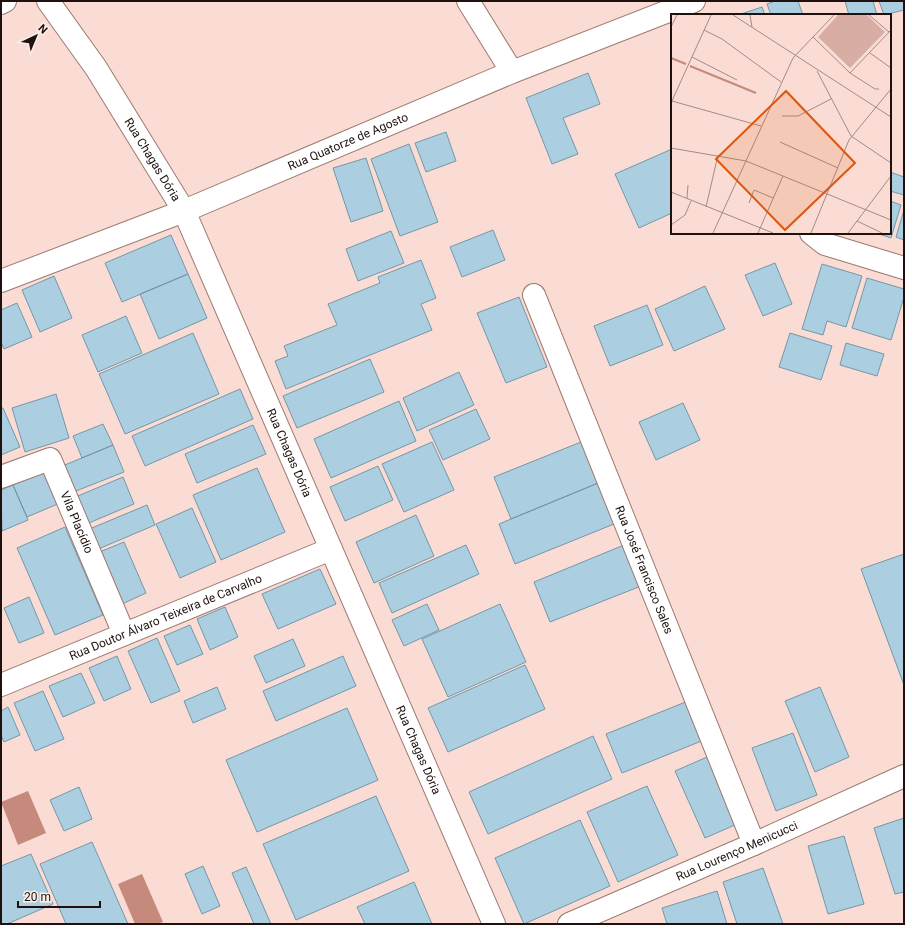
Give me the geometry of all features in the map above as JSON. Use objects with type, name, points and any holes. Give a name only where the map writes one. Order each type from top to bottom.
[{"type":"street","points":[[1,3],[5,1]]},
{"type":"street","name":"Rua Chagas Dória","points":[[48,1],[96,68],[184,211],[494,924]]},
{"type":"street","points":[[468,1],[512,72]]},
{"type":"street","name":"Rua Quatorze de Agosto","points":[[1,281],[184,211],[512,72],[694,1]]},
{"type":"street","points":[[812,234],[825,244],[904,268]]},
{"type":"street","name":"Rua José Francisco Sales","points":[[534,295],[754,844]]},
{"type":"street","name":"Vila Placídio","points":[[1,477],[50,459],[124,634]]},
{"type":"street","name":"Rua Doutor Álvaro Teixeira de Carvalho","points":[[1,685],[331,548]]},
{"type":"street","name":"Rua Lourenço Menicucci","points":[[569,924],[754,844],[904,776]]},
{"type":"shaded area","points":[[28,791],[46,833],[18,845],[1,802]]},
{"type":"shaded area","points":[[142,874],[163,922],[157,924],[135,924],[118,884]]},
{"type":"building","points":[[775,1],[798,1],[803,14],[771,14],[767,4]]},
{"type":"building","points":[[845,1],[873,1],[877,14],[849,14]]},
{"type":"building","points":[[879,1],[904,1],[904,10],[884,14]]},
{"type":"building","points":[[762,7],[765,14],[741,14]]},
{"type":"building","points":[[588,73],[600,104],[563,118],[578,154],[552,164],[526,98]]},
{"type":"building","points":[[446,132],[456,161],[426,172],[415,143]]},
{"type":"building","points":[[409,144],[438,222],[400,236],[371,159]]},
{"type":"building","points":[[671,149],[671,213],[639,228],[615,174]]},
{"type":"building","points":[[366,158],[383,211],[351,222],[333,168]]},
{"type":"building","points":[[891,172],[904,177],[904,195],[891,191]]},
{"type":"building","points":[[891,201],[901,205],[891,238],[879,234],[891,234]]},
{"type":"building","points":[[904,210],[904,240],[896,237]]},
{"type":"building","points":[[493,230],[505,260],[462,277],[450,247]]},
{"type":"building","points":[[391,231],[404,263],[358,281],[346,249]]},
{"type":"building","points":[[171,235],[188,274],[122,302],[105,263]]},
{"type":"building","points":[[421,260],[436,298],[421,304],[432,330],[286,389],[275,361],[288,356],[284,346],[337,325],[328,304],[380,283],[378,277]]},
{"type":"building","points":[[775,263],[792,304],[763,316],[745,275]]},
{"type":"building","points":[[822,264],[862,276],[846,327],[827,321],[823,335],[802,329]]},
{"type":"building","points":[[188,274],[207,318],[159,339],[140,294]]},
{"type":"building","points":[[54,276],[72,318],[40,332],[22,290]]},
{"type":"building","points":[[867,278],[904,289],[904,297],[891,340],[852,328]]},
{"type":"building","points":[[705,286],[725,329],[674,351],[655,309]]},
{"type":"building","points":[[519,297],[547,367],[506,383],[477,313]]},
{"type":"building","points":[[17,303],[32,337],[4,349],[1,342],[1,310]]},
{"type":"building","points":[[647,305],[663,345],[610,366],[594,326]]},
{"type":"building","points":[[126,316],[142,353],[98,372],[82,335]]},
{"type":"building","points":[[193,333],[219,394],[125,434],[99,374]]},
{"type":"building","points":[[790,333],[832,346],[821,380],[779,367]]},
{"type":"building","points":[[846,343],[884,354],[877,376],[840,365]]},
{"type":"building","points":[[370,359],[384,392],[297,428],[283,396]]},
{"type":"building","points":[[459,372],[474,405],[417,431],[403,398]]},
{"type":"building","points":[[240,389],[253,419],[145,466],[132,436]]},
{"type":"building","points":[[56,394],[69,438],[25,452],[12,408]]},
{"type":"building","points":[[399,401],[416,441],[331,478],[314,439]]},
{"type":"building","points":[[683,403],[700,440],[656,460],[639,422]]},
{"type":"building","points":[[1,408],[3,408],[20,447],[1,455]]},
{"type":"building","points":[[476,409],[490,439],[443,460],[429,430]]},
{"type":"building","points":[[103,424],[113,445],[82,458],[73,436]]},
{"type":"building","points":[[253,425],[266,454],[197,483],[185,454]]},
{"type":"building","points":[[586,440],[603,481],[511,519],[494,477]]},
{"type":"building","points":[[432,442],[454,490],[404,512],[382,464]]},
{"type":"building","points":[[113,445],[124,472],[71,493],[60,467]]},
{"type":"building","points":[[378,466],[393,500],[345,521],[330,487]]},
{"type":"building","points":[[257,468],[285,532],[221,560],[193,495]]},
{"type":"building","points":[[46,471],[60,503],[27,517],[13,485]]},
{"type":"building","points":[[123,477],[134,504],[84,525],[73,498]]},
{"type":"building","points":[[603,481],[619,522],[515,564],[499,524]]},
{"type":"building","points":[[13,485],[28,520],[2,531],[1,490]]},
{"type":"building","points":[[147,505],[155,525],[96,550],[87,530]]},
{"type":"building","points":[[192,508],[216,562],[180,578],[156,524]]},
{"type":"building","points":[[416,515],[434,556],[374,583],[356,542]]},
{"type":"building","points":[[65,527],[103,615],[55,635],[17,548]]},
{"type":"building","points":[[124,542],[146,593],[120,605],[97,553]]},
{"type":"building","points":[[466,545],[479,574],[392,613],[379,583]]},
{"type":"building","points":[[624,545],[641,586],[550,622],[534,582]]},
{"type":"building","points":[[904,554],[904,685],[861,569]]},
{"type":"building","points":[[320,569],[336,604],[278,629],[262,594]]},
{"type":"building","points":[[29,597],[44,633],[19,643],[4,608]]},
{"type":"building","points":[[427,604],[439,630],[404,646],[392,620]]},
{"type":"building","points":[[500,604],[526,662],[448,697],[422,639]]},
{"type":"building","points":[[225,607],[238,637],[210,650],[197,619]]},
{"type":"building","points":[[190,625],[203,654],[177,665],[164,636]]},
{"type":"building","points":[[157,638],[180,691],[151,703],[128,651]]},
{"type":"building","points":[[293,639],[305,666],[266,683],[254,656]]},
{"type":"building","points":[[117,656],[131,689],[104,701],[89,668]]},
{"type":"building","points":[[343,656],[356,686],[276,721],[263,691]]},
{"type":"building","points":[[525,665],[545,709],[448,752],[428,708]]},
{"type":"building","points":[[81,673],[95,703],[63,717],[49,686]]},
{"type":"building","points":[[217,687],[226,709],[193,723],[184,701]]},
{"type":"building","points":[[820,687],[849,757],[815,772],[785,701]]},
{"type":"building","points":[[43,691],[64,739],[35,751],[14,703]]},
{"type":"building","points":[[688,701],[704,740],[622,773],[606,734]]},
{"type":"building","points":[[8,707],[20,735],[4,742],[1,735],[1,711]]},
{"type":"building","points":[[347,708],[378,780],[257,832],[226,760]]},
{"type":"building","points":[[793,733],[817,795],[776,811],[752,748]]},
{"type":"building","points":[[593,736],[612,779],[488,834],[469,792]]},
{"type":"building","points":[[714,754],[744,821],[705,838],[675,771]]},
{"type":"building","points":[[647,786],[678,855],[618,882],[587,812]]},
{"type":"building","points":[[79,787],[92,819],[64,831],[50,800]]},
{"type":"building","points":[[376,796],[409,871],[296,920],[263,844]]},
{"type":"building","points":[[904,818],[904,892],[895,894],[874,828]]},
{"type":"building","points":[[580,820],[610,886],[524,924],[495,858]]},
{"type":"building","points":[[844,836],[864,904],[828,914],[808,846]]},
{"type":"building","points":[[92,842],[128,924],[66,924],[40,864]]},
{"type":"building","points":[[31,854],[53,904],[7,924],[1,924],[1,866]]},
{"type":"building","points":[[203,866],[220,906],[202,914],[185,874]]},
{"type":"building","points":[[246,867],[271,924],[254,924],[232,873]]},
{"type":"building","points":[[763,868],[783,924],[737,924],[723,882]]},
{"type":"building","points":[[414,882],[432,924],[365,924],[357,907]]},
{"type":"building","points":[[717,891],[727,924],[667,924],[662,908]]}]
